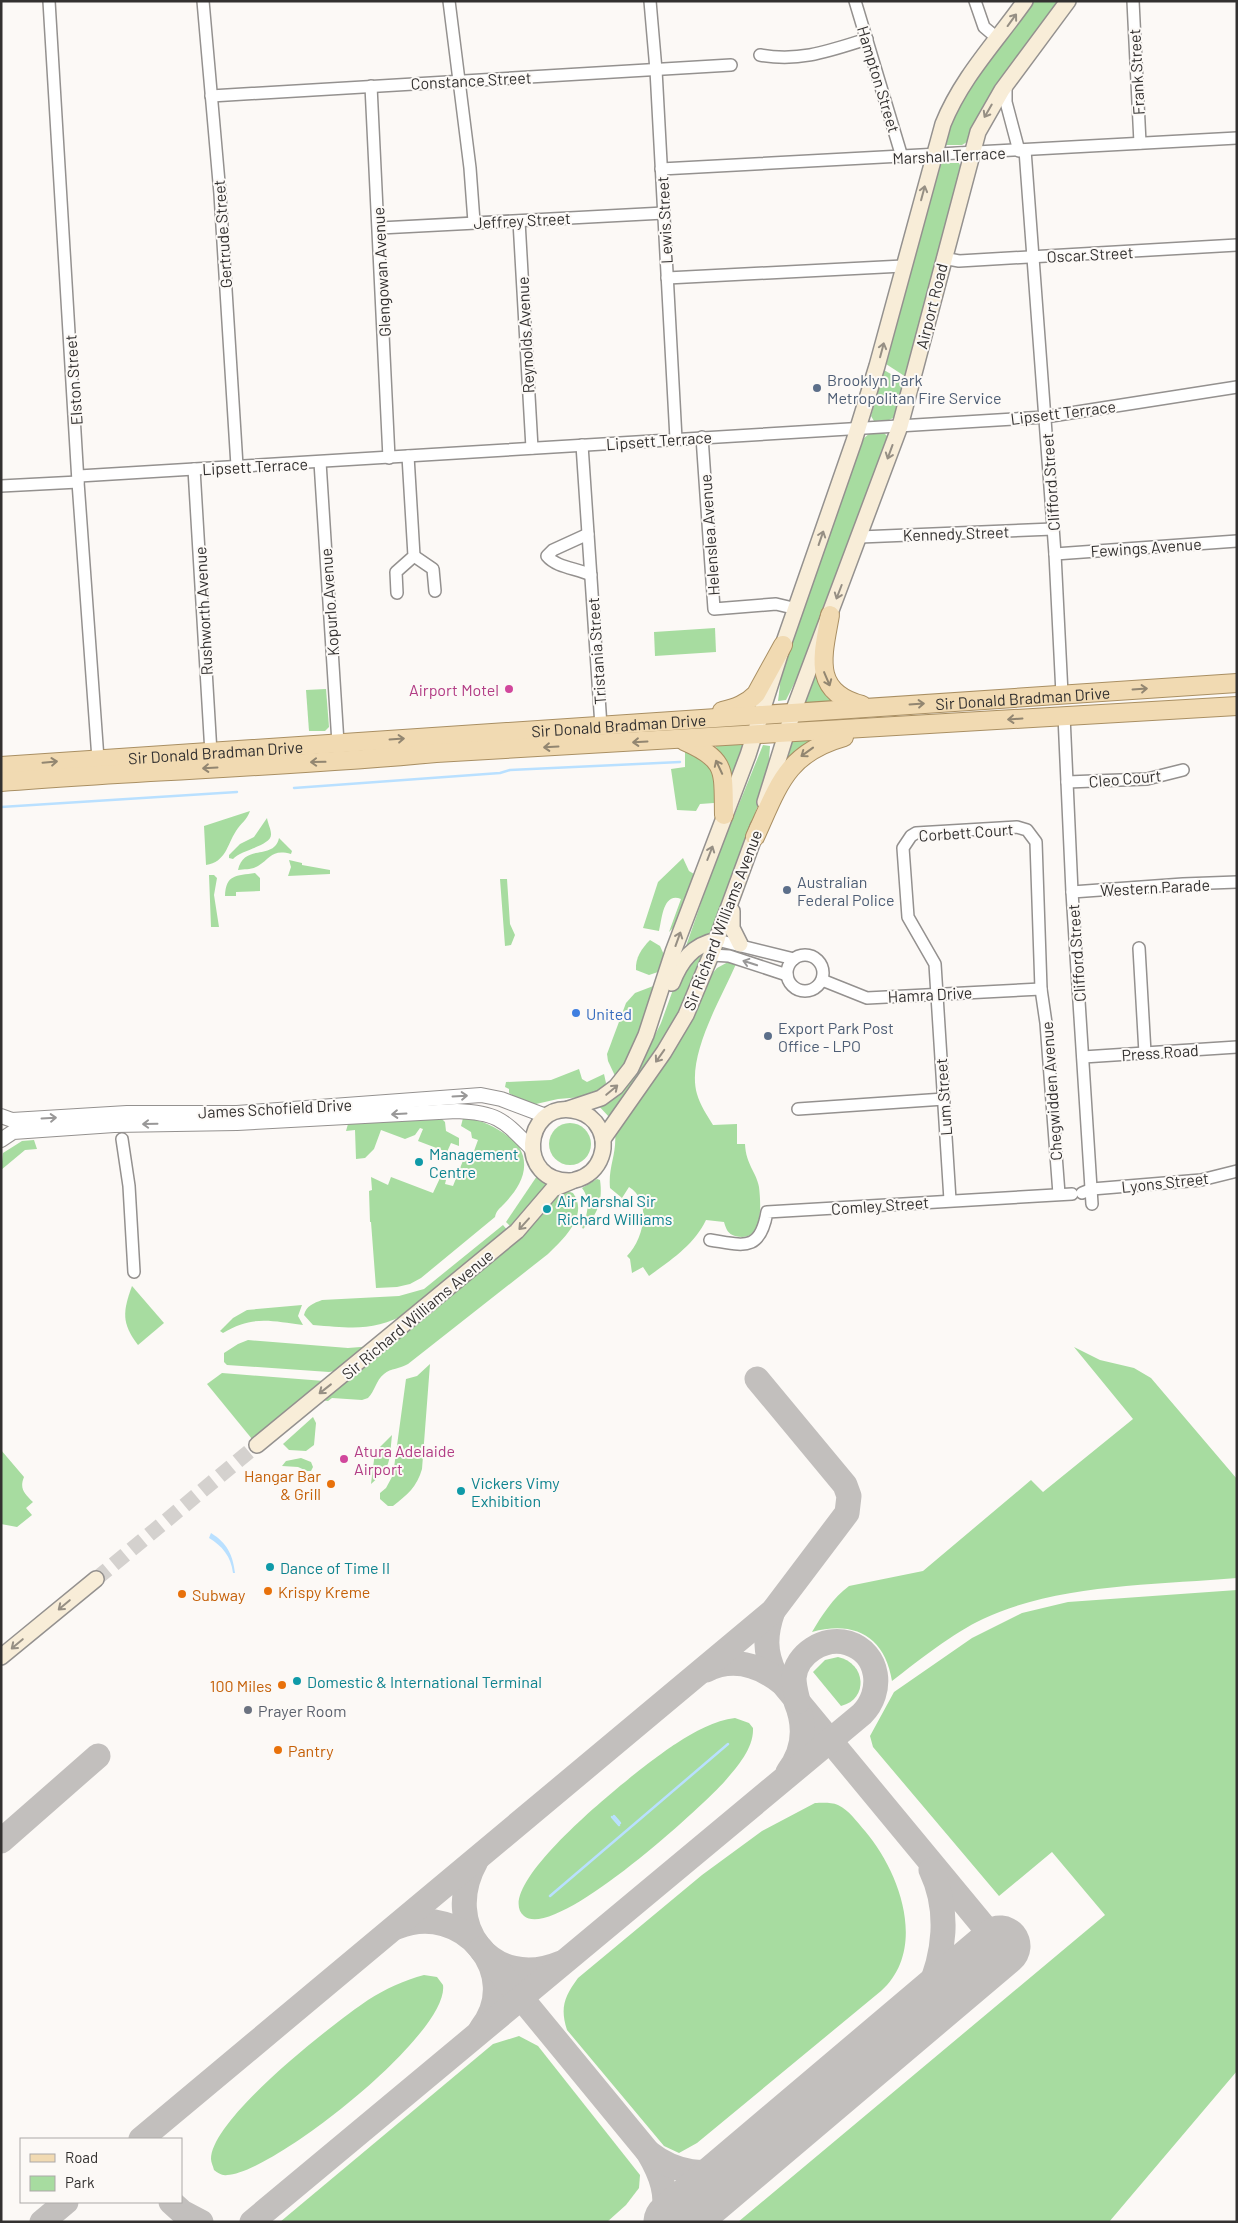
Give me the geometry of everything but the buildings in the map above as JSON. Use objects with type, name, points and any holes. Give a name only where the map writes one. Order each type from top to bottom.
[{"type":"main road","points":[[761,714],[878,366],[934,156],[951,103],[972,70],[1025,1]]},
{"type":"main road","name":"Airport Road","points":[[793,712],[900,426],[971,153],[984,118],[1006,84],[1068,1]]},
{"type":"main road","points":[[830,615],[823,653],[822,668],[825,677],[830,687],[840,697],[869,707]]},
{"type":"main road","points":[[665,721],[734,708],[750,700],[761,686],[783,645]]},
{"type":"main road","name":"Sir Donald Bradman Drive","points":[[1,766],[1237,683]]},
{"type":"main road","name":"Sir Donald Bradman Drive","points":[[1,782],[89,774],[356,761],[436,753],[1237,706]]},
{"type":"main road","name":"Sir Richard Williams Avenue","points":[[603,1139],[679,1027],[712,955],[754,837],[793,712]]},
{"type":"main road","name":"Sir Richard Williams Avenue","points":[[568,1109],[601,1098],[616,1087],[631,1068],[646,1035],[673,952],[761,714]]},
{"type":"main road","points":[[754,837],[782,778],[803,754],[816,746],[836,739],[886,728]]},
{"type":"main road","points":[[681,740],[705,750],[719,763],[723,777],[724,815]]},
{"type":"main road","points":[[338,743],[348,751],[436,753]]},
{"type":"main road","points":[[734,892],[731,921],[734,935],[740,944]]},
{"type":"main road","points":[[646,1035],[663,1007],[678,966],[696,948],[717,940]]},
{"type":"main road","points":[[568,1109],[587,1115],[594,1121],[603,1139],[604,1147],[599,1163],[588,1175],[574,1180],[557,1179],[543,1172],[535,1160],[532,1149],[533,1136],[538,1125],[546,1116],[553,1112],[568,1109]]},
{"type":"main road","name":"Sir Richard Williams Avenue","points":[[257,1445],[518,1231],[553,1189],[574,1180]]},
{"type":"main road","points":[[1,1658],[96,1579]]},
{"type":"street","name":"Elston Street","points":[[49,1],[98,758]]},
{"type":"street","name":"Gertrude Street","points":[[203,1],[220,194],[237,466]]},
{"type":"street","points":[[449,1],[470,168],[474,222]]},
{"type":"street","name":"Lewis Street","points":[[650,1],[656,70],[676,439]]},
{"type":"street","name":"Hampton Street","points":[[855,1],[902,157]]},
{"type":"street","points":[[975,1],[984,27],[997,38]]},
{"type":"street","name":"Frank Street","points":[[1133,1],[1140,143]]},
{"type":"street","points":[[760,55],[782,59],[812,56],[866,39]]},
{"type":"street","name":"Constance Street","points":[[211,96],[731,65]]},
{"type":"street","name":"Clifford Street","points":[[1006,84],[1006,102],[1022,150],[1034,257],[1053,528],[1062,694]]},
{"type":"street","name":"Glengowan Avenue","points":[[371,86],[380,228],[390,458]]},
{"type":"street","name":"Marshall Terrace","points":[[661,169],[934,156],[1237,138]]},
{"type":"street","name":"Jeffrey Street","points":[[380,228],[664,213]]},
{"type":"street","name":"Reynolds Avenue","points":[[519,221],[532,448]]},
{"type":"street","name":"Oscar Street","points":[[943,258],[959,261],[1237,246]]},
{"type":"street","points":[[667,278],[904,266]]},
{"type":"street","name":"Lipsett Terrace","points":[[1,486],[237,466],[1045,417],[1237,387]]},
{"type":"street","name":"Helenslea Avenue","points":[[702,437],[714,609],[776,604],[797,609]]},
{"type":"street","name":"Tristania Street","points":[[582,445],[601,726]]},
{"type":"street","points":[[408,456],[414,556]]},
{"type":"street","name":"Kopurlo Avenue","points":[[320,462],[338,743]]},
{"type":"street","name":"Rushworth Avenue","points":[[194,469],[212,753]]},
{"type":"street","name":"Kennedy Street","points":[[860,536],[1053,528]]},
{"type":"street","name":"Tristania Street","points":[[588,534],[553,550],[547,556],[553,563],[579,569],[591,575]]},
{"type":"street","name":"Fewings Avenue","points":[[1054,554],[1237,541]]},
{"type":"street","points":[[414,556],[433,570],[435,591]]},
{"type":"street","points":[[397,593],[396,572],[414,556]]},
{"type":"street","name":"Clifford Street","points":[[1064,716],[1072,892],[1083,1057],[1082,1192],[1092,1204]]},
{"type":"street","name":"Cleo Court","points":[[1068,782],[1147,779],[1183,770]]},
{"type":"street","name":"Corbett Court","points":[[937,994],[935,964],[908,918],[903,848],[911,836],[916,833],[1017,828],[1027,830],[1032,834],[1036,842],[1041,989]]},
{"type":"street","name":"Western Parade","points":[[1072,892],[1237,882]]},
{"type":"street","points":[[717,940],[740,944],[794,959]]},
{"type":"street","points":[[1140,948],[1145,1053]]},
{"type":"street","points":[[712,955],[729,956],[787,975],[794,987],[804,991],[815,988],[822,980],[822,968],[816,959],[805,955],[794,959],[790,963],[787,975]]},
{"type":"street","name":"Hamra Drive","points":[[822,980],[867,998],[1041,989]]},
{"type":"street","name":"Chegwidden Avenue","points":[[1041,989],[1046,1023],[1058,1194]]},
{"type":"street","name":"Lum Street","points":[[937,994],[950,1200]]},
{"type":"street","name":"Press Road","points":[[1083,1057],[1237,1047]]},
{"type":"street","name":"James Schofield Drive","points":[[1,1116],[12,1120],[126,1113],[237,1113],[482,1095],[501,1099],[546,1116]]},
{"type":"street","points":[[798,1109],[944,1099]]},
{"type":"street","name":"James Schofield Drive","points":[[1,1140],[13,1132],[129,1124],[237,1123],[448,1111],[491,1114],[515,1131],[532,1149]]},
{"type":"street","points":[[122,1139],[129,1124]]},
{"type":"street","points":[[114,1125],[122,1139],[129,1186],[134,1272]]},
{"type":"street","name":"Lyons Street","points":[[1082,1192],[1201,1180],[1237,1171]]},
{"type":"street","name":"Comley Street","points":[[710,1240],[743,1245],[752,1244],[760,1236],[766,1212],[1082,1192]]},
{"type":"green space","points":[[1032,1],[1061,1],[967,142],[962,145],[945,145],[944,138],[968,87]]},
{"type":"green space","points":[[943,163],[959,163],[961,167],[906,377],[886,364],[936,168]]},
{"type":"green space","points":[[884,370],[901,380],[903,391],[895,417],[889,420],[874,421],[871,416]]},
{"type":"green space","points":[[870,433],[884,433],[887,436],[887,441],[844,561],[800,672],[786,700],[778,701],[782,668],[863,439]]},
{"type":"green space","points":[[715,628],[716,652],[655,656],[654,632]]},
{"type":"green space","points":[[815,665],[835,704],[802,707]]},
{"type":"green space","points":[[326,689],[329,727],[325,731],[309,731],[306,690]]},
{"type":"green space","points":[[791,736],[820,736],[781,772]]},
{"type":"green space","points":[[747,739],[736,768],[730,775],[713,741]]},
{"type":"green space","points":[[763,745],[770,746],[768,772],[714,936],[685,949],[715,863]]},
{"type":"green space","points":[[685,749],[708,761],[719,788],[714,803],[700,804],[696,811],[677,810],[671,769],[685,767]]},
{"type":"green space","points":[[250,811],[236,831],[222,857],[206,865],[204,826]]},
{"type":"green space","points":[[267,818],[271,834],[267,842],[233,859],[229,858],[229,855],[240,844],[254,837]]},
{"type":"green space","points":[[279,838],[292,851],[291,854],[276,853],[255,867],[238,870],[241,862],[246,857],[271,849],[276,845]]},
{"type":"green space","points":[[683,858],[689,871],[694,874],[677,924],[669,932],[681,899],[675,898],[670,899],[664,908],[659,931],[643,928],[658,882]]},
{"type":"green space","points":[[289,860],[302,863],[302,865],[330,870],[330,874],[288,876],[291,867]]},
{"type":"green space","points":[[255,873],[260,878],[260,891],[236,892],[236,896],[225,896],[227,884],[233,877]]},
{"type":"green space","points":[[209,875],[214,875],[217,878],[214,895],[219,927],[211,927]]},
{"type":"green space","points":[[500,879],[507,879],[510,924],[515,935],[511,945],[505,946]]},
{"type":"green space","points":[[650,940],[660,946],[665,957],[661,971],[649,975],[636,970],[636,966],[644,946]]},
{"type":"green space","points":[[710,952],[661,1045],[610,1118],[597,1104],[642,1061],[661,1023],[679,973],[694,955]]},
{"type":"green space","points":[[728,962],[736,964],[707,1028],[696,1063],[695,1079],[698,1098],[713,1125],[737,1124],[737,1144],[745,1144],[747,1157],[759,1187],[759,1221],[751,1234],[744,1237],[731,1234],[724,1222],[706,1220],[695,1237],[674,1258],[649,1276],[643,1267],[632,1273],[630,1259],[627,1256],[633,1249],[641,1231],[643,1211],[641,1202],[629,1187],[622,1198],[610,1188],[615,1132],[712,974],[717,968]]},
{"type":"green space","points":[[656,985],[630,1055],[616,1078],[608,1061],[607,1054],[626,1003],[635,993]]},
{"type":"green space","points":[[579,1069],[582,1079],[587,1082],[604,1074],[606,1083],[604,1088],[582,1097],[558,1099],[536,1104],[522,1101],[509,1093],[509,1089],[505,1087],[506,1082],[551,1080]]},
{"type":"green space","points":[[440,1117],[445,1122],[446,1131],[459,1138],[459,1146],[451,1143],[447,1152],[418,1141],[423,1129],[420,1128],[415,1135],[405,1139],[381,1130],[374,1149],[365,1158],[356,1159],[355,1130],[346,1131],[348,1124],[352,1122]]},
{"type":"green space","points":[[463,1118],[477,1120],[504,1133],[521,1150],[524,1170],[520,1182],[498,1210],[495,1217],[421,1278],[410,1284],[376,1288],[369,1191],[372,1190],[371,1177],[388,1185],[391,1177],[433,1193],[440,1178],[446,1180],[445,1184],[453,1186],[466,1153],[474,1151],[478,1140],[472,1138],[471,1132],[461,1126]]},
{"type":"green space","points":[[574,1123],[582,1126],[588,1132],[591,1144],[588,1156],[582,1162],[566,1165],[558,1162],[552,1156],[549,1140],[552,1132],[558,1126]]},
{"type":"green space","points":[[34,1140],[37,1149],[25,1150],[1,1170],[3,1153],[22,1141]]},
{"type":"green space","points":[[537,1176],[548,1184],[512,1228],[506,1222]]},
{"type":"green space","points":[[597,1179],[600,1180],[601,1187],[600,1201],[596,1213],[583,1229],[588,1202],[582,1188]]},
{"type":"green space","points":[[567,1191],[573,1193],[577,1201],[578,1210],[576,1218],[567,1234],[548,1254],[408,1364],[384,1374],[368,1398],[362,1400],[332,1398],[328,1401],[320,1400],[434,1311],[529,1226],[558,1193]]},
{"type":"green space","points":[[503,1225],[509,1232],[410,1312],[397,1318],[374,1326],[352,1327],[313,1325],[304,1315],[308,1307],[322,1300],[399,1296],[424,1289]]},
{"type":"green space","points":[[132,1286],[164,1323],[138,1345],[132,1337],[125,1317],[125,1310]]},
{"type":"green space","points":[[302,1305],[298,1316],[303,1325],[262,1321],[234,1327],[223,1333],[220,1331],[233,1318],[247,1310]]},
{"type":"green space","points":[[248,1340],[348,1348],[373,1346],[340,1370],[329,1372],[227,1365],[224,1362],[224,1353]]},
{"type":"green space","points":[[1074,1347],[1100,1360],[1134,1368],[1151,1378],[1237,1479],[1237,1578],[1074,1592],[1012,1607],[983,1619],[960,1632],[892,1681],[883,1653],[866,1635],[842,1628],[812,1632],[833,1601],[849,1586],[923,1571],[1031,1480],[1043,1492],[1133,1419]]},
{"type":"green space","points":[[430,1364],[422,1469],[411,1490],[393,1506],[388,1506],[380,1499],[380,1493],[386,1488],[393,1475],[406,1379],[417,1376]]},
{"type":"green space","points":[[222,1373],[324,1381],[326,1383],[252,1439],[207,1384]]},
{"type":"green space","points":[[313,1417],[316,1423],[314,1445],[306,1451],[289,1450],[283,1444]]},
{"type":"green space","points":[[392,1435],[386,1468],[371,1484],[375,1452]]},
{"type":"green space","points":[[1,1450],[24,1477],[22,1485],[25,1494],[33,1502],[26,1508],[32,1515],[17,1527],[1,1524]]},
{"type":"green space","points":[[301,1458],[311,1462],[313,1467],[311,1471],[298,1467],[282,1466],[286,1461]]},
{"type":"green space","points":[[1237,1590],[1237,2071],[1109,2222],[738,2222],[1105,1915],[1052,1852],[999,1896],[873,1747],[870,1736],[894,1692],[972,1638],[1022,1613],[1068,1602]]},
{"type":"green space","points":[[838,1657],[854,1666],[859,1673],[860,1681],[860,1689],[856,1696],[850,1702],[841,1706],[813,1672],[825,1660]]},
{"type":"green space","points":[[735,1718],[749,1723],[753,1728],[753,1735],[748,1750],[725,1781],[689,1816],[628,1868],[595,1891],[565,1909],[541,1919],[524,1916],[519,1900],[529,1878],[550,1852],[577,1824],[608,1796],[662,1753],[712,1724]]},
{"type":"green space","points":[[815,1803],[832,1803],[842,1807],[856,1820],[878,1848],[889,1867],[904,1911],[906,1933],[903,1954],[895,1974],[881,1991],[697,2143],[679,2153],[664,2146],[567,2030],[564,2009],[569,1991],[578,1978],[702,1875],[762,1831]]},
{"type":"green space","points":[[424,1975],[437,1977],[443,1985],[438,2007],[419,2035],[390,2066],[318,2127],[282,2151],[250,2168],[227,2175],[222,2175],[214,2170],[211,2159],[216,2141],[231,2120],[277,2073],[329,2029],[368,2000],[395,1985]]},
{"type":"green space","points":[[519,2036],[538,2046],[640,2175],[639,2188],[626,2205],[607,2222],[280,2222],[493,2044]]},
{"type":"water","points":[[211,1533],[228,1550],[233,1561],[235,1573],[233,1573],[225,1552],[209,1538]]},
{"type":"waterway","points":[[294,788],[500,773],[510,770],[680,762]]},
{"type":"waterway","points":[[1,807],[237,792]]},
{"type":"waterway","points":[[550,1896],[728,1744]]},
{"type":"waterway","points":[[614,1816],[620,1823]]},
{"type":"waterway","points":[[612,1817],[619,1825]]},
{"type":"taxiway","points":[[142,2138],[773,1611],[847,1513],[849,1496],[845,1485],[757,1379]]},
{"type":"taxiway","points":[[773,1611],[768,1627],[767,1650],[775,1674],[1000,1946]]},
{"type":"taxiway","points":[[252,2222],[862,1714],[874,1695],[876,1685],[875,1674],[867,1655],[859,1648],[848,1643],[830,1642],[813,1649],[800,1661],[796,1669],[794,1681],[798,1701]]},
{"type":"taxiway","points":[[706,1670],[726,1664],[745,1665],[764,1671],[781,1682]]},
{"type":"taxiway","points":[[788,1772],[797,1756],[802,1738],[801,1720],[796,1702]]},
{"type":"taxiway","points":[[1,1841],[98,1756]]},
{"type":"taxiway","points":[[476,1861],[466,1885],[464,1908],[469,1929],[479,1947],[494,1960],[514,1968],[536,1970],[561,1963]]},
{"type":"taxiway","points":[[903,2029],[925,1999],[938,1964],[941,1948],[943,1932],[941,1901],[931,1870]]},
{"type":"taxiway","points":[[397,1927],[421,1921],[444,1924],[464,1933],[480,1948],[491,1966],[495,1986],[492,2008],[481,2029]]},
{"type":"taxiway","points":[[481,1949],[648,2152],[657,2169],[665,2194],[662,2222]]},
{"type":"taxiway","points":[[648,2152],[669,2165],[691,2172],[714,2172],[738,2167]]},
{"type":"taxiway","points":[[42,2222],[65,2203]]},
{"type":"taxiway","points":[[172,2203],[182,2212],[201,2222]]},
{"type":"runway","points":[[674,2222],[1000,1946]]},
{"type":"tunnel","points":[[96,1579],[257,1445]]},
{"type":"place","name":"Brooklyn Park Metropolitan Fire Service","points":[[817,388]]},
{"type":"place","name":"Airport Motel","points":[[509,689]]},
{"type":"place","name":"Australian Federal Police","points":[[787,890]]},
{"type":"place","name":"United","points":[[576,1013]]},
{"type":"place","name":"Export Park Post Office - LPO","points":[[768,1036]]},
{"type":"place","name":"Management Centre","points":[[419,1162]]},
{"type":"place","name":"Air Marshal Sir Richard Williams","points":[[547,1209]]},
{"type":"place","name":"Atura Adelaide Airport","points":[[344,1459]]},
{"type":"place","name":"Hangar Bar & Grill","points":[[331,1484]]},
{"type":"place","name":"Vickers Vimy Exhibition","points":[[461,1491]]},
{"type":"place","name":"Dance of Time II","points":[[270,1567]]},
{"type":"place","name":"Krispy Kreme","points":[[268,1591]]},
{"type":"place","name":"Subway","points":[[182,1594]]},
{"type":"place","name":"Domestic & International Terminal","points":[[297,1681]]},
{"type":"place","name":"100 Miles","points":[[282,1685]]},
{"type":"place","name":"Prayer Room","points":[[248,1710]]},
{"type":"place","name":"Pantry","points":[[278,1750]]}]
